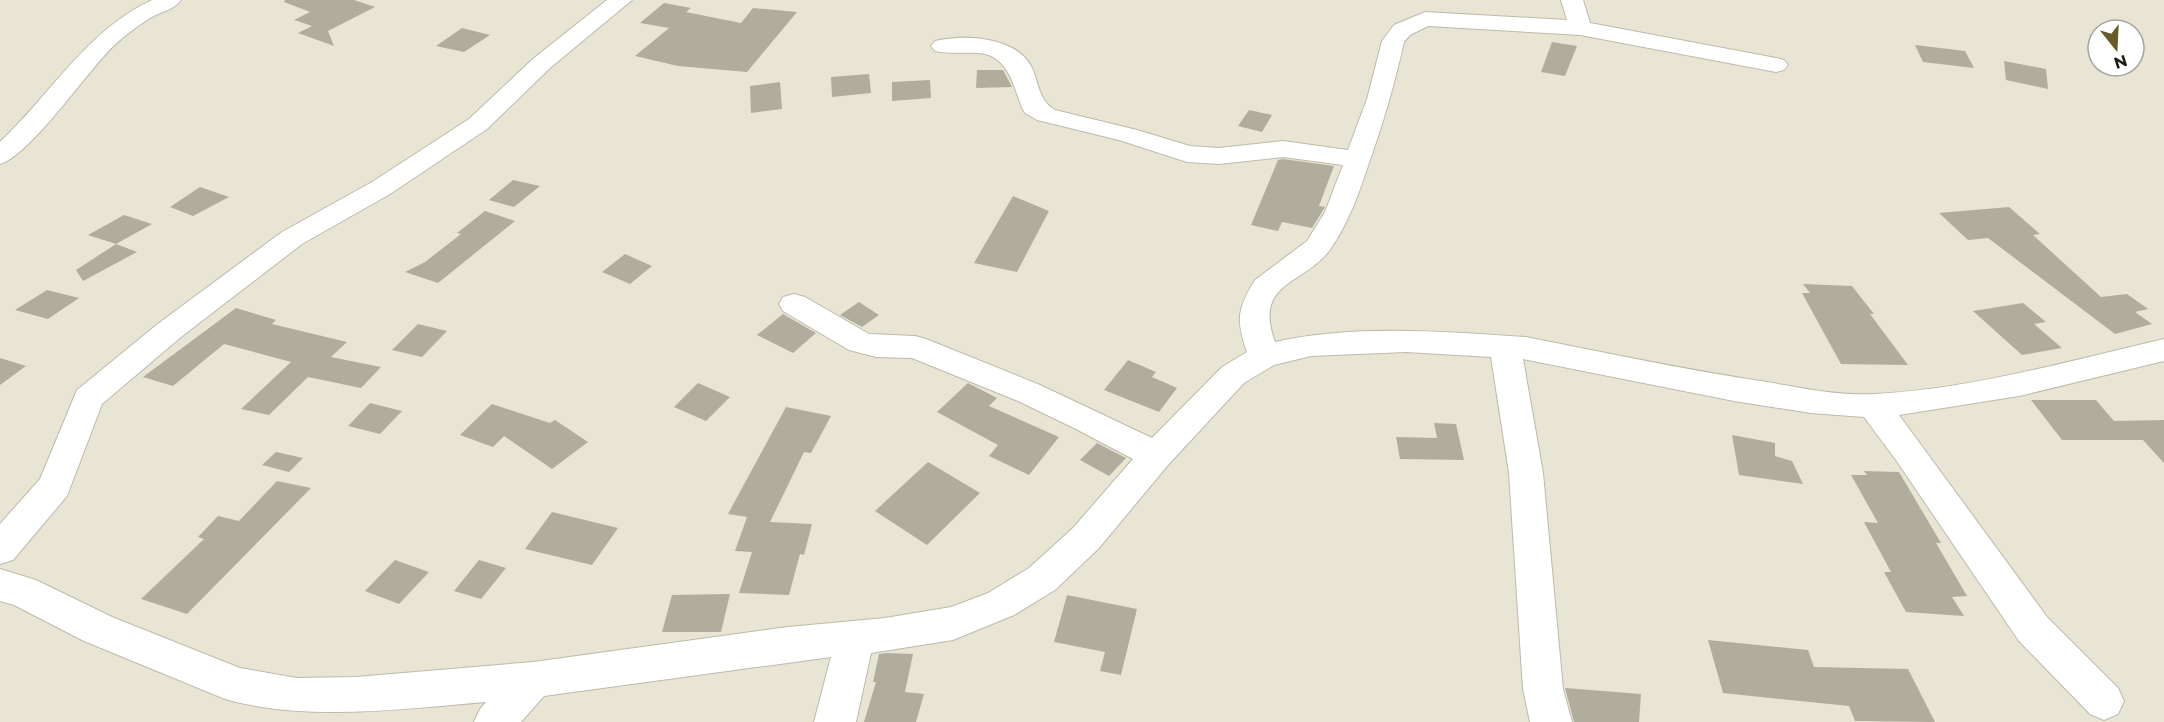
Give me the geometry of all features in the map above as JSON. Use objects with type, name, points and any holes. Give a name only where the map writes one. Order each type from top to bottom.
[{"type":"street","points":[[0,156],[16,142],[82,63],[138,17],[170,0]]},
{"type":"street","points":[[0,549],[55,486],[88,398],[170,330],[291,238],[381,188],[478,124],[542,63],[621,0]]},
{"type":"street","points":[[1572,0],[1580,28]]},
{"type":"street","points":[[1264,356],[1256,333],[1254,312],[1265,287],[1317,247],[1339,212],[1379,99],[1393,41],[1402,30],[1428,10],[1580,28],[1776,65]]},
{"type":"street","points":[[943,46],[979,46],[1001,51],[1019,66],[1034,108],[1046,115],[1128,135],[1187,154],[1219,156],[1283,149],[1356,159]]},
{"type":"street","points":[[794,304],[860,342],[876,346],[915,347],[1029,393],[1088,420],[1156,456]]},
{"type":"street","points":[[0,585],[23,591],[98,629],[240,686],[297,696],[356,695],[533,680],[788,644],[885,635],[952,623],[1001,604],[1042,579],[1086,538],[1156,456],[1233,375],[1264,356],[1311,345],[1406,341],[1526,348],[1745,391],[1811,401],[1873,406],[1929,400],[2019,384],[2164,350]]},
{"type":"street","points":[[1505,346],[1526,473],[1543,689],[1551,722]]},
{"type":"street","points":[[1873,406],[1908,451],[2033,629],[2104,701]]},
{"type":"street","points":[[835,722],[855,638]]},
{"type":"street","points":[[495,722],[533,680]]},
{"type":"building","points":[[285,0],[354,0],[375,7],[328,31],[334,46],[298,33],[312,26],[294,20],[310,12],[284,2]]},
{"type":"building","points":[[664,3],[691,8],[686,12],[741,23],[753,8],[797,12],[747,72],[678,66],[635,56],[669,28],[640,23]]},
{"type":"building","points":[[462,28],[490,35],[464,52],[436,46]]},
{"type":"building","points":[[1552,42],[1577,46],[1565,76],[1541,72]]},
{"type":"building","points":[[1915,45],[1965,51],[1974,68],[1923,62]]},
{"type":"building","points":[[2004,61],[2046,69],[2048,89],[2006,80]]},
{"type":"building","points":[[977,70],[1003,70],[1012,87],[976,88]]},
{"type":"building","points":[[869,74],[871,93],[832,97],[831,77]]},
{"type":"building","points":[[930,80],[931,98],[892,101],[892,82]]},
{"type":"building","points":[[780,82],[782,109],[751,113],[750,86]]},
{"type":"building","points":[[1249,110],[1272,115],[1262,132],[1238,126]]},
{"type":"building","points":[[1278,160],[1334,166],[1319,206],[1325,207],[1312,228],[1282,222],[1278,231],[1251,225]]},
{"type":"building","points":[[513,180],[540,186],[514,207],[489,200]]},
{"type":"building","points":[[200,187],[229,197],[193,216],[170,207]]},
{"type":"building","points":[[1013,196],[1049,211],[1017,272],[974,263]]},
{"type":"building","points":[[2009,207],[2040,234],[2033,235],[2101,297],[2127,294],[2148,309],[2135,312],[2152,324],[2115,334],[1988,238],[1968,240],[1939,213]]},
{"type":"building","points":[[485,211],[515,221],[438,283],[405,272],[425,262],[461,234],[457,233]]},
{"type":"building","points":[[124,215],[152,224],[116,244],[88,235]]},
{"type":"building","points":[[116,244],[137,252],[83,281],[76,270]]},
{"type":"building","points":[[625,254],[652,266],[630,284],[602,272]]},
{"type":"building","points":[[1803,284],[1852,286],[1908,365],[1841,364],[1802,293],[1810,293]]},
{"type":"building","points":[[47,290],[79,298],[48,319],[15,310]]},
{"type":"building","points":[[859,302],[879,315],[862,327],[840,315]]},
{"type":"building","points":[[2023,303],[2046,322],[2034,324],[2062,348],[2022,355],[1973,311]]},
{"type":"building","points":[[236,308],[276,320],[272,324],[347,342],[331,357],[381,367],[361,388],[308,377],[269,415],[241,409],[291,362],[224,344],[173,386],[143,377]]},
{"type":"building","points":[[783,314],[816,333],[793,353],[757,335]]},
{"type":"building","points":[[418,324],[447,331],[422,357],[392,350]]},
{"type":"building","points":[[0,358],[26,366],[0,385]]},
{"type":"building","points":[[1128,360],[1156,372],[1152,377],[1177,388],[1159,412],[1104,390]]},
{"type":"building","points":[[698,383],[730,397],[706,421],[674,407]]},
{"type":"building","points":[[968,383],[997,398],[989,406],[1059,437],[1029,475],[989,456],[998,445],[937,412]]},
{"type":"building","points":[[2031,400],[2096,400],[2114,421],[2164,420],[2164,463],[2143,440],[2062,440]]},
{"type":"building","points":[[370,403],[402,411],[380,434],[348,426]]},
{"type":"building","points":[[492,404],[550,423],[555,420],[588,442],[552,469],[504,436],[493,447],[460,435]]},
{"type":"building","points":[[786,407],[831,416],[811,453],[804,452],[770,522],[812,524],[804,555],[800,554],[789,595],[739,593],[752,552],[735,551],[747,517],[728,514]]},
{"type":"building","points":[[1434,423],[1456,424],[1464,460],[1400,459],[1396,437],[1437,438]]},
{"type":"building","points":[[1732,435],[1775,443],[1775,456],[1792,461],[1803,484],[1739,475]]},
{"type":"building","points":[[1097,443],[1126,458],[1109,476],[1080,460]]},
{"type":"building","points":[[276,452],[303,458],[289,472],[262,465]]},
{"type":"building","points":[[928,462],[980,493],[927,545],[875,511]]},
{"type":"building","points":[[1864,471],[1899,472],[1941,543],[1936,543],[1967,596],[1952,597],[1964,616],[1906,612],[1884,572],[1891,572],[1864,522],[1878,523],[1851,475],[1867,475]]},
{"type":"building","points":[[277,481],[311,488],[187,614],[141,599],[204,539],[198,537],[218,516],[239,521]]},
{"type":"building","points":[[552,512],[618,528],[592,565],[525,549]]},
{"type":"building","points":[[395,560],[429,572],[399,604],[365,591]]},
{"type":"building","points":[[479,560],[506,568],[481,599],[454,591]]},
{"type":"building","points":[[730,594],[721,632],[662,632],[672,595]]},
{"type":"building","points":[[1067,595],[1137,609],[1121,675],[1100,671],[1105,652],[1054,642]]},
{"type":"building","points":[[1708,640],[1808,650],[1814,667],[1908,669],[1935,722],[1855,721],[1849,706],[1723,693]]},
{"type":"building","points":[[879,654],[913,654],[905,692],[924,694],[916,722],[864,722],[876,682],[873,682]]},
{"type":"building","points":[[1565,688],[1641,694],[1639,722],[1574,722]]}]
